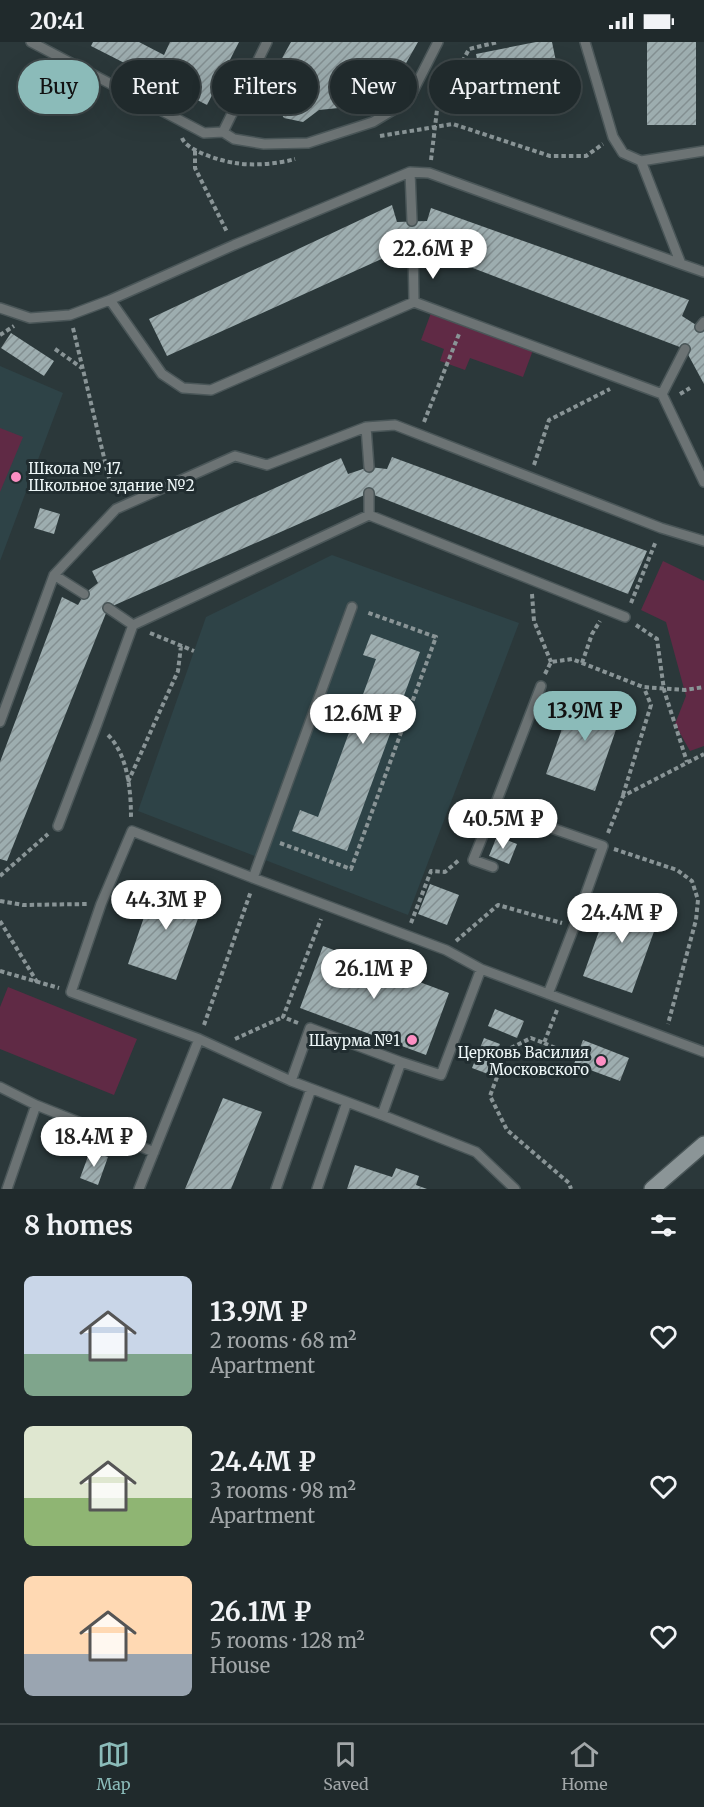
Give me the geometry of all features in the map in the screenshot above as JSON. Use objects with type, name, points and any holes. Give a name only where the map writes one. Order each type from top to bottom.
[{"type":"main road","points":[[652,1189],[704,1144]]},
{"type":"lane","points":[[32,42],[204,133],[223,132],[234,139],[264,144],[308,143],[373,122],[408,101],[438,42]]},
{"type":"lane","points":[[223,132],[267,42]]},
{"type":"lane","points":[[585,42],[613,137],[623,153],[641,161],[704,151]]},
{"type":"lane","points":[[641,161],[681,264]]},
{"type":"lane","points":[[410,172],[412,221]]},
{"type":"lane","points":[[0,308],[30,318],[70,315],[410,172],[429,173],[704,272]]},
{"type":"lane","points":[[413,247],[414,302]]},
{"type":"lane","points":[[110,300],[162,374],[183,388],[211,390],[414,302],[662,393],[704,482]]},
{"type":"lane","points":[[662,393],[685,349]]},
{"type":"lane","points":[[0,722],[54,575],[116,509],[235,456],[267,465],[366,427],[395,425],[661,528],[704,542]]},
{"type":"lane","points":[[366,427],[369,467]]},
{"type":"lane","points":[[369,493],[369,515]]},
{"type":"lane","points":[[58,826],[133,626],[369,515],[625,617]]},
{"type":"lane","points":[[54,575],[84,594]]},
{"type":"lane","points":[[254,879],[352,607]]},
{"type":"lane","points":[[108,608],[133,626]]},
{"type":"lane","points":[[493,867],[473,860],[541,686]]},
{"type":"lane","points":[[494,808],[603,846],[548,994]]},
{"type":"lane","points":[[515,1189],[476,1152],[291,1081],[199,1039],[71,992],[101,904],[132,831],[447,950],[481,969],[664,1037],[703,1049]]},
{"type":"lane","points":[[291,1081],[310,1028],[441,1075],[481,969]]},
{"type":"lane","points":[[139,1189],[199,1039]]},
{"type":"lane","points":[[382,1115],[401,1062]]},
{"type":"lane","points":[[0,1088],[36,1105],[154,1152]]},
{"type":"lane","points":[[276,1189],[311,1089]]},
{"type":"lane","points":[[317,1189],[348,1102]]},
{"type":"lane","points":[[7,1189],[36,1105]]},
{"type":"path","points":[[429,173],[437,110],[470,49],[471,42]]},
{"type":"path","points":[[470,49],[498,42]]},
{"type":"path","points":[[175,117],[184,144],[195,151],[235,163],[280,163],[302,158]]},
{"type":"path","points":[[377,137],[453,124],[550,156],[586,156],[613,137]]},
{"type":"path","points":[[195,151],[195,168],[234,245]]},
{"type":"path","points":[[70,315],[116,509]]},
{"type":"path","points":[[420,434],[464,320]]},
{"type":"path","points":[[0,335],[16,324]]},
{"type":"path","points":[[56,349],[83,369]]},
{"type":"path","points":[[530,477],[549,420],[627,380]]},
{"type":"path","points":[[651,555],[625,617],[657,639],[664,690],[687,762]]},
{"type":"path","points":[[532,580],[534,621],[550,662],[541,686]]},
{"type":"path","points":[[268,839],[351,869],[436,637],[352,607]]},
{"type":"path","points":[[133,626],[194,651]]},
{"type":"path","points":[[582,663],[592,634]]},
{"type":"path","points":[[128,782],[178,671],[181,646]]},
{"type":"path","points":[[550,662],[572,659],[643,687],[664,690],[704,687]]},
{"type":"path","points":[[643,687],[651,705],[623,796],[603,846],[677,870],[692,881],[698,900],[696,920],[664,1037]]},
{"type":"path","points":[[97,724],[115,742],[123,759],[131,798],[132,831]]},
{"type":"path","points":[[623,796],[704,754]]},
{"type":"path","points":[[0,876],[58,826]]},
{"type":"path","points":[[407,935],[431,871],[445,872],[479,844]]},
{"type":"path","points":[[199,1039],[254,879]]},
{"type":"path","points":[[0,901],[23,905],[101,904]]},
{"type":"path","points":[[218,1047],[283,1017],[326,905]]},
{"type":"path","points":[[447,950],[498,905],[574,927]]},
{"type":"path","points":[[0,921],[37,982]]},
{"type":"path","points":[[0,971],[71,992]]},
{"type":"path","points":[[544,1043],[561,999]]},
{"type":"path","points":[[283,1017],[310,1028]]},
{"type":"path","points":[[569,1054],[531,1038],[507,1050],[490,1096],[507,1130],[569,1183],[571,1189]]},
{"type":"shaded area","points":[[431,313],[533,350],[523,377],[470,358],[465,370],[440,361],[444,349],[421,340]]},
{"type":"shaded area","name":"Школа № 17. Школьное здание №2","points":[[0,366],[63,393],[0,561]]},
{"type":"shaded area","points":[[0,428],[23,437],[0,492]]},
{"type":"shaded area","points":[[332,555],[519,623],[408,915],[138,811],[206,617]]},
{"type":"shaded area","points":[[663,561],[704,581],[704,746],[690,751],[675,724],[686,696],[666,622],[641,610]]},
{"type":"shaded area","points":[[8,987],[137,1039],[114,1095],[0,1049],[0,1007]]},
{"type":"building","points":[[93,42],[139,42],[164,55],[170,42],[239,42],[230,60],[212,60],[212,95],[207,105],[200,101],[200,60],[119,60],[91,46]]},
{"type":"building","points":[[291,42],[418,42],[408,60],[330,60],[330,109],[318,111],[318,60],[281,60]]},
{"type":"building","points":[[536,42],[552,42],[556,60],[477,60],[476,54]]},
{"type":"building","points":[[647,42],[696,42],[696,125],[647,125]]},
{"type":"building","points":[[281,114],[314,114],[303,122],[284,118]]},
{"type":"building","points":[[392,205],[397,222],[427,221],[431,208],[689,300],[682,316],[704,330],[704,384],[685,349],[418,247],[408,247],[167,356],[149,319]]},
{"type":"building","points":[[11,333],[54,361],[44,376],[1,348]]},
{"type":"building","points":[[392,457],[647,551],[628,594],[369,493],[108,608],[7,861],[0,859],[0,762],[62,597],[78,605],[84,594],[98,583],[92,571],[341,458],[348,474],[369,467],[387,469]]},
{"type":"building","points":[[40,508],[60,514],[54,534],[34,528]]},
{"type":"building","points":[[371,634],[420,652],[347,851],[292,831],[300,810],[318,817],[376,659],[363,655]]},
{"type":"building","points":[[575,692],[623,709],[595,791],[546,774]]},
{"type":"building","points":[[497,836],[517,844],[509,864],[489,856]]},
{"type":"building","points":[[156,882],[205,899],[176,980],[128,964]]},
{"type":"building","points":[[430,884],[459,895],[447,925],[418,914]]},
{"type":"building","points":[[612,895],[661,912],[632,993],[583,976]]},
{"type":"building","points":[[323,946],[449,993],[426,1055],[300,1008]]},
{"type":"building","points":[[495,1009],[524,1021],[517,1038],[488,1026]]},
{"type":"building","points":[[484,1038],[500,1044],[488,1074],[472,1068]]},
{"type":"building","name":"Церковь Василия Московского","points":[[583,1040],[629,1058],[620,1081],[574,1064]]},
{"type":"building","points":[[223,1098],[262,1112],[231,1189],[185,1189]]},
{"type":"building","points":[[90,1151],[108,1157],[98,1185],[80,1178]]},
{"type":"building","points":[[355,1165],[392,1177],[396,1168],[419,1176],[416,1185],[427,1189],[347,1189]]},
{"type":"place","name":"Школа № 17. Школьное здание №2","points":[[16,477]]},
{"type":"place","name":"Шаурма №1","points":[[412,1040]]},
{"type":"place","name":"Церковь Василия Московского","points":[[601,1061]]}]
